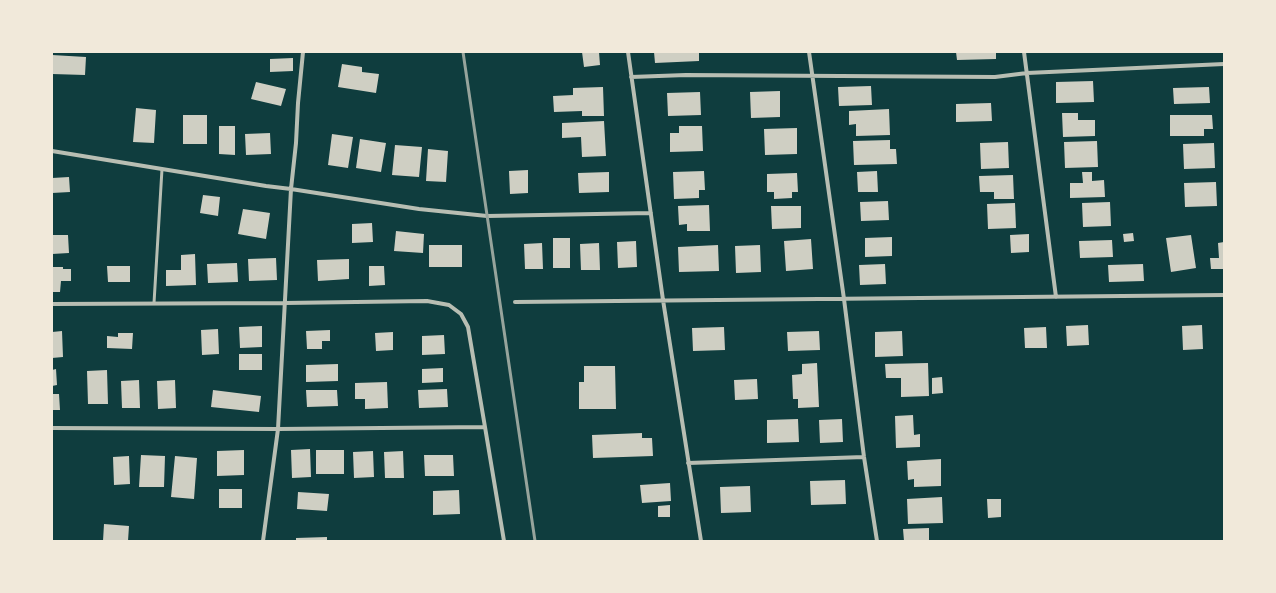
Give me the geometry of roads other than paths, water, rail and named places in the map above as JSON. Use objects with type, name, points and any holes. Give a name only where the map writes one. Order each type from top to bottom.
[{"type":"street","points":[[263,541],[278,429],[291,189],[303,52]]},
{"type":"street","points":[[628,52],[663,300],[701,541]]},
{"type":"street","points":[[809,52],[844,299],[864,457],[877,541]]},
{"type":"street","points":[[1024,52],[1056,297]]},
{"type":"street","points":[[631,77],[686,75],[995,77],[1027,73],[1224,64]]},
{"type":"street","points":[[52,151],[419,209],[487,216],[651,214]]},
{"type":"street","points":[[515,302],[1224,295]]},
{"type":"street","points":[[52,304],[427,301],[449,305],[461,314],[468,327],[504,541]]},
{"type":"street","points":[[52,428],[278,429],[485,427]]},
{"type":"street","points":[[688,463],[864,457]]},
{"type":"lane","points":[[154,303],[162,169]]},
{"type":"railway","points":[[463,52],[535,541]]}]
